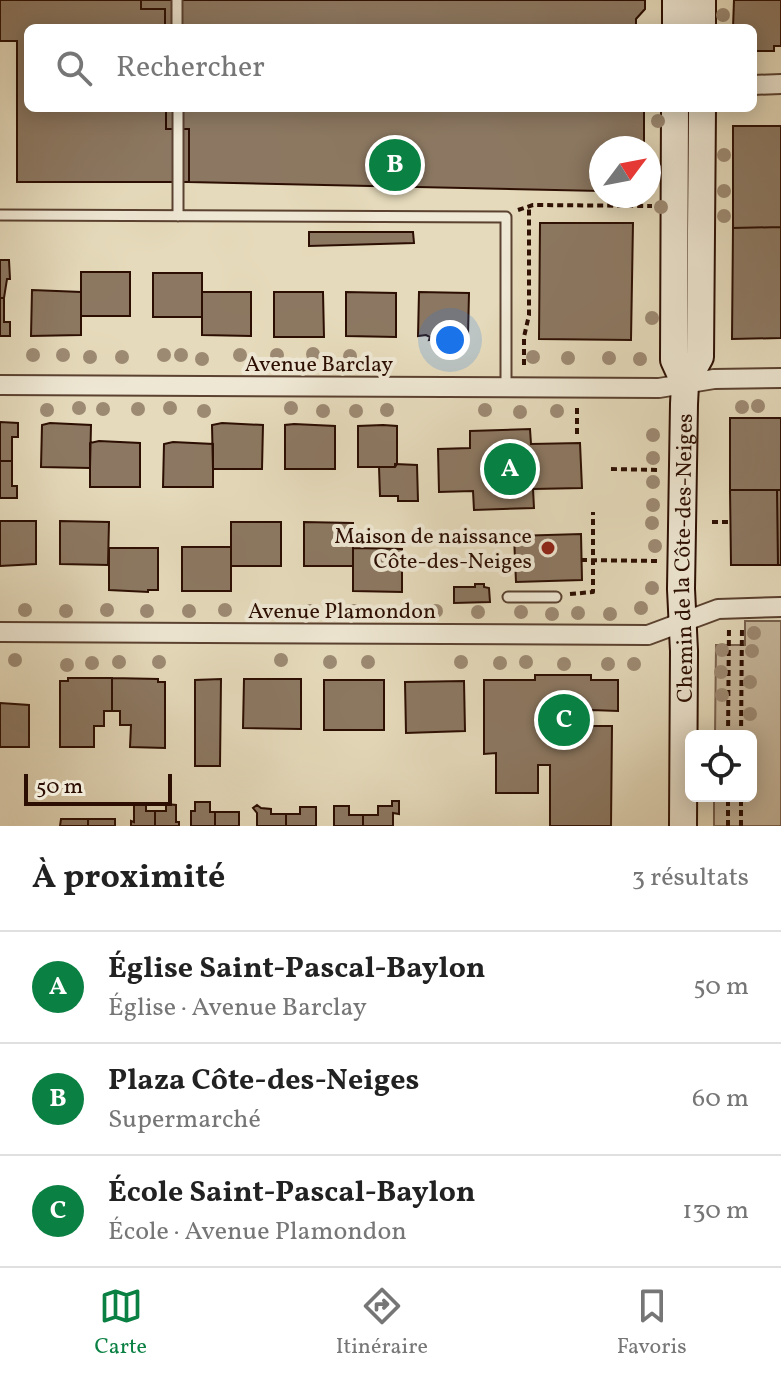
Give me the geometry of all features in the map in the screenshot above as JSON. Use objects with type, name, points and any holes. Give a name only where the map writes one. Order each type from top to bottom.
[{"type":"main road","points":[[676,0],[676,24]]},
{"type":"main road","points":[[702,0],[702,24]]},
{"type":"main road","name":"Chemin de la Côte-des-Neiges","points":[[675,112],[674,360],[685,384]]},
{"type":"main road","name":"Chemin de la Côte-des-Neiges","points":[[683,826],[681,485],[685,384],[700,357],[702,112]]},
{"type":"street","points":[[757,85],[781,84]]},
{"type":"street","name":"Avenue Barclay","points":[[0,385],[659,388],[722,379],[781,378]]},
{"type":"street","name":"Avenue Plamondon","points":[[0,632],[648,635],[718,609],[781,607]]},
{"type":"lane","points":[[177,0],[177,24]]},
{"type":"lane","points":[[178,112],[178,216]]},
{"type":"lane","points":[[0,215],[506,217],[506,388]]},
{"type":"lane","points":[[508,597],[560,595]]},
{"type":"path","points":[[524,365],[524,337],[529,315],[527,206],[662,206]]},
{"type":"path","points":[[577,403],[577,434]]},
{"type":"path","points":[[577,427],[584,427]]},
{"type":"path","points":[[611,469],[659,470]]},
{"type":"path","points":[[560,595],[593,592],[593,512]]},
{"type":"path","points":[[712,522],[730,522]]},
{"type":"path","points":[[581,560],[659,561]]},
{"type":"path","points":[[728,730],[729,626]]},
{"type":"path","points":[[741,730],[742,626]]},
{"type":"path","points":[[728,802],[728,826]]},
{"type":"path","points":[[741,802],[741,826]]},
{"type":"shaded area","points":[[745,621],[781,621],[781,826],[714,826],[714,802],[757,802],[757,730],[715,730],[716,645],[745,645]]},
{"type":"building","points":[[0,0],[141,0],[141,9],[165,9],[165,24],[24,24],[24,112],[166,112],[166,129],[189,129],[189,182],[17,182],[17,41],[0,41]]},
{"type":"building","points":[[141,0],[645,0],[645,9],[636,19],[636,24],[165,24],[165,9],[141,9]]},
{"type":"building","points":[[734,0],[781,0],[781,46],[774,46],[774,51],[757,51],[757,24],[733,24]]},
{"type":"building","points":[[166,112],[644,112],[644,136],[589,136],[589,191],[189,182],[189,129],[166,129]]},
{"type":"building","points":[[733,126],[781,126],[781,227],[733,228]]},
{"type":"building","points":[[540,223],[633,223],[631,340],[539,339]]},
{"type":"building","points":[[781,227],[781,338],[732,339],[733,228]]},
{"type":"building","points":[[309,232],[413,232],[414,243],[309,246]]},
{"type":"building","points":[[0,260],[9,260],[10,279],[7,279],[4,298],[0,298]]},
{"type":"building","points":[[81,272],[130,272],[130,316],[81,316]]},
{"type":"building","points":[[153,273],[202,273],[202,317],[153,317]]},
{"type":"building","points":[[32,290],[81,292],[81,335],[31,336]]},
{"type":"building","points":[[202,292],[251,292],[251,336],[202,335]]},
{"type":"building","points":[[274,292],[323,292],[324,337],[274,337]]},
{"type":"building","points":[[346,292],[396,293],[396,337],[346,336]]},
{"type":"building","points":[[419,292],[469,293],[468,336],[448,341],[449,337],[429,340],[430,337],[426,335],[418,336]]},
{"type":"building","points":[[0,298],[4,298],[4,322],[10,322],[10,336],[0,336]]},
{"type":"building","points":[[730,418],[781,418],[781,490],[730,490]]},
{"type":"building","points":[[0,422],[18,423],[18,437],[12,437],[12,461],[0,461]]},
{"type":"building","points":[[42,425],[91,425],[90,468],[41,467]]},
{"type":"building","points":[[212,425],[263,425],[262,469],[213,469]]},
{"type":"building","points":[[285,425],[335,426],[335,469],[285,469]]},
{"type":"building","points":[[358,426],[397,426],[397,464],[395,467],[358,467]]},
{"type":"building","points":[[530,429],[531,444],[580,443],[582,488],[533,489],[534,508],[474,510],[473,491],[439,492],[438,449],[470,448],[470,431]]},
{"type":"building","points":[[90,443],[140,443],[140,487],[90,487]]},
{"type":"building","points":[[164,444],[213,444],[213,487],[163,487]]},
{"type":"building","points":[[0,461],[12,461],[12,486],[17,486],[17,498],[0,498]]},
{"type":"building","points":[[395,464],[417,465],[418,501],[398,501],[398,496],[380,496],[379,467],[395,467]]},
{"type":"building","points":[[730,490],[777,490],[778,565],[731,565]]},
{"type":"building","points":[[777,490],[781,490],[781,565],[778,565]]},
{"type":"building","points":[[0,521],[36,521],[36,564],[0,566]]},
{"type":"building","points":[[60,521],[109,522],[108,565],[60,564]]},
{"type":"building","points":[[231,522],[281,522],[281,566],[231,566]]},
{"type":"building","points":[[304,522],[353,523],[353,566],[304,566]]},
{"type":"building","name":"Maison de naissance Côte-des-Neiges","points":[[581,534],[582,580],[516,582],[514,536]]},
{"type":"building","points":[[182,547],[231,547],[231,591],[182,591]]},
{"type":"building","points":[[109,548],[158,548],[158,590],[109,590]]},
{"type":"building","points":[[353,548],[402,549],[402,592],[353,591]]},
{"type":"building","points":[[475,584],[484,584],[489,588],[490,602],[454,603],[454,587],[475,587]]},
{"type":"building","points":[[535,675],[591,675],[591,680],[618,680],[618,711],[591,710],[591,726],[612,726],[611,826],[550,826],[550,765],[538,765],[538,793],[496,793],[496,753],[484,754],[484,680],[535,680]]},
{"type":"building","points":[[68,678],[112,678],[112,711],[104,711],[104,726],[94,726],[94,747],[60,747],[60,681],[68,681]]},
{"type":"building","points":[[112,678],[158,679],[158,682],[165,682],[165,748],[130,747],[131,725],[120,725],[120,711],[112,711]]},
{"type":"building","points":[[221,679],[220,766],[195,766],[195,680]]},
{"type":"building","points":[[244,679],[301,679],[301,729],[243,728]]},
{"type":"building","points":[[324,680],[384,680],[384,730],[324,730]]},
{"type":"building","points":[[464,681],[465,731],[406,733],[405,682]]},
{"type":"building","points":[[0,703],[29,705],[29,747],[0,747]]},
{"type":"building","points":[[392,801],[399,801],[399,814],[393,813],[393,826],[363,826],[363,815],[378,815],[378,806],[392,806]]},
{"type":"building","points":[[195,802],[210,802],[210,812],[215,812],[215,826],[191,826],[191,811],[195,811]]},
{"type":"building","points":[[134,804],[146,804],[146,811],[155,811],[155,826],[131,826],[131,821],[134,822]]},
{"type":"building","points":[[166,804],[176,805],[176,822],[179,826],[155,826],[155,811],[166,811]]},
{"type":"building","points":[[257,805],[271,809],[271,814],[286,814],[286,826],[257,826],[257,813],[253,808]]},
{"type":"building","points":[[334,806],[349,806],[349,815],[363,815],[363,826],[334,826]]},
{"type":"building","points":[[300,807],[316,807],[316,826],[286,826],[286,814],[300,814]]},
{"type":"building","points":[[215,812],[239,812],[239,826],[215,826]]},
{"type":"building","points":[[61,819],[88,819],[88,826],[60,826]]},
{"type":"building","points":[[88,819],[115,819],[115,826],[88,826]]},
{"type":"place","name":"Plaza Côte-des-Neiges","points":[[395,165]]},
{"type":"place","name":"Église Saint-Pascal-Baylon","points":[[510,469]]},
{"type":"place","name":"Maison de naissance Côte-des-Neiges","points":[[548,548]]},
{"type":"place","name":"École Saint-Pascal-Baylon","points":[[564,720]]}]
